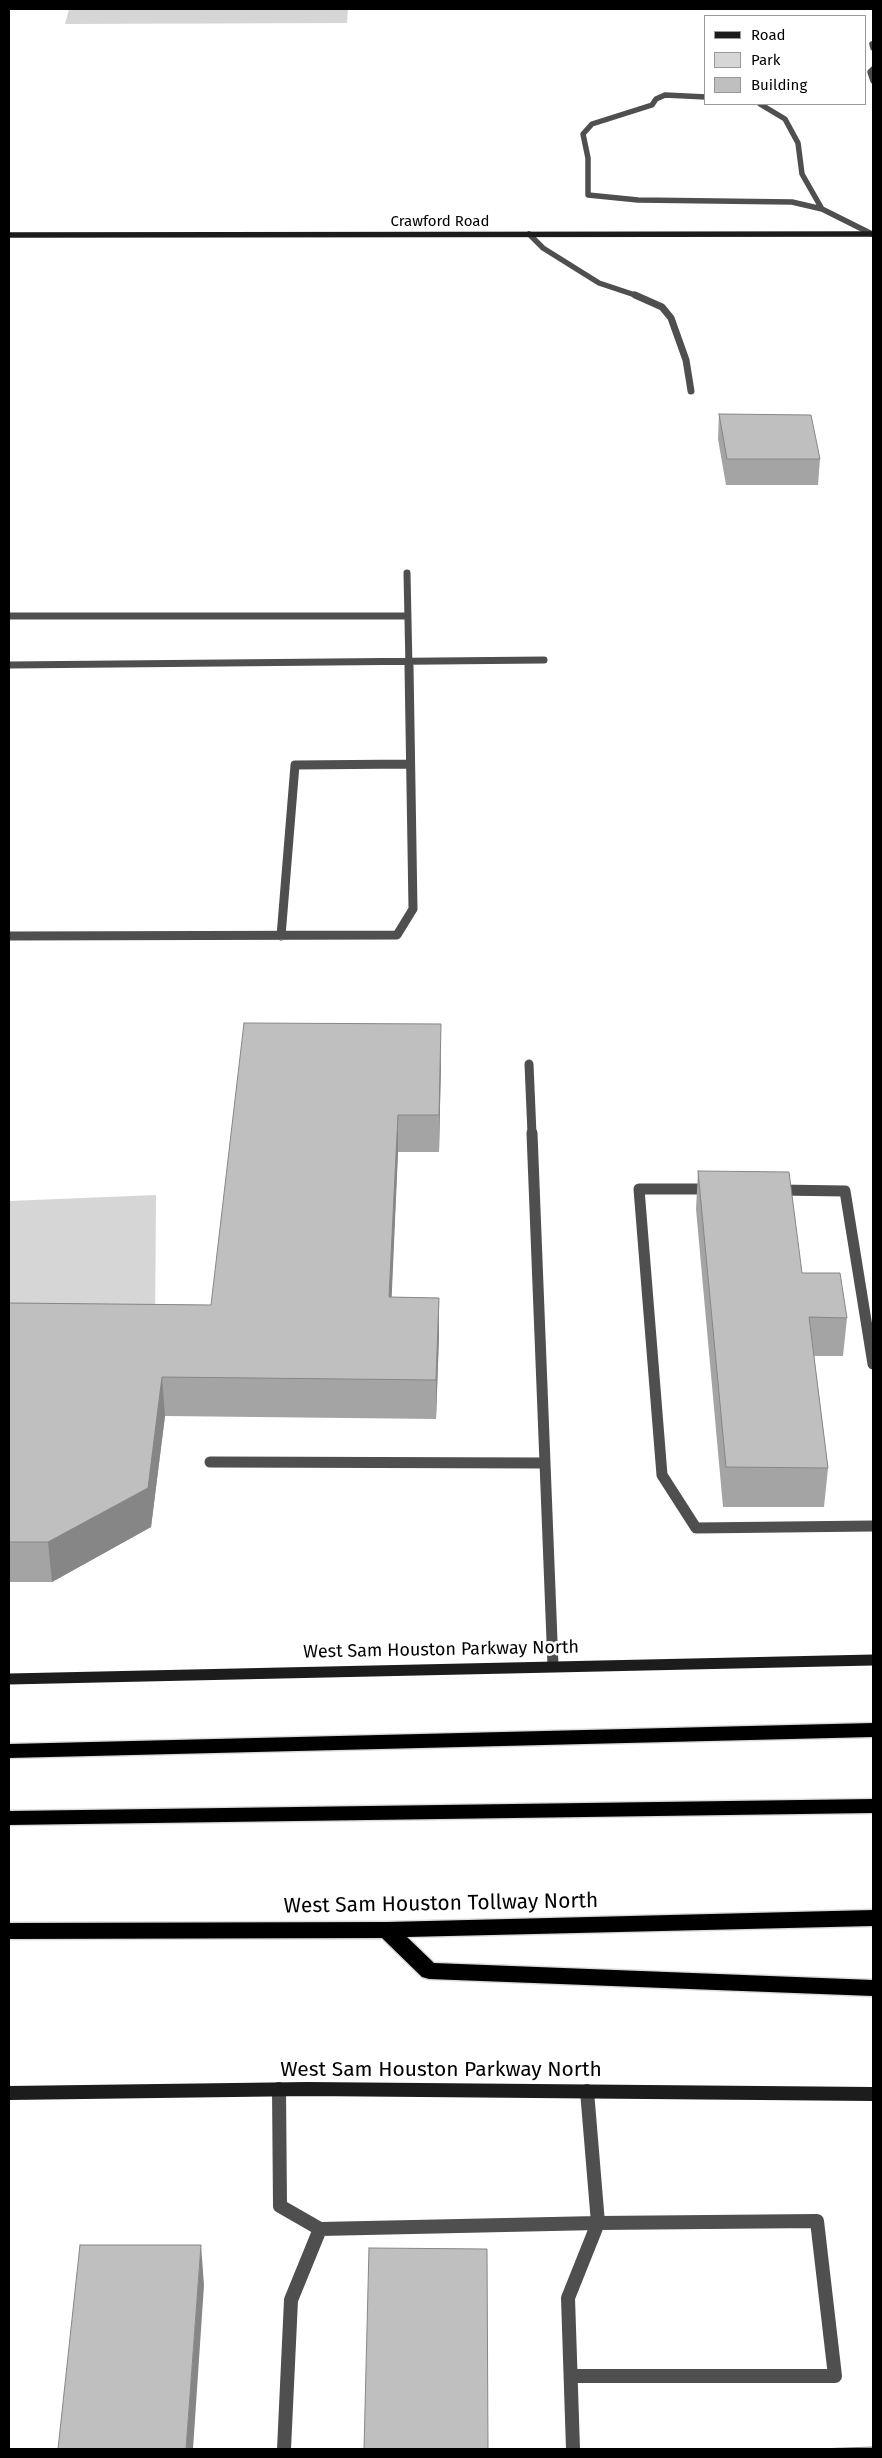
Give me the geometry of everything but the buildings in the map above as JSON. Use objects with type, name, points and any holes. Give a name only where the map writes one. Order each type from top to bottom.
[{"type":"highway","points":[[9,1752],[873,1730]]},
{"type":"highway","points":[[9,1818],[873,1806]]},
{"type":"highway","name":"West Sam Houston Tollway North","points":[[9,1931],[387,1930],[873,1918]]},
{"type":"highway","points":[[387,1930],[429,1971],[873,1988]]},
{"type":"street","points":[[873,69],[870,72],[873,81]]},
{"type":"street","points":[[704,97],[665,96],[656,99],[652,105],[592,124],[583,134],[588,158],[588,195],[638,200],[792,202],[822,209],[873,234]]},
{"type":"street","points":[[762,105],[785,119],[792,131],[798,143],[802,174],[822,209]]},
{"type":"street","points":[[529,234],[543,248],[599,283],[629,292],[662,307],[671,318],[686,360],[691,391]]},
{"type":"street","name":"Crawford Road","points":[[9,235],[873,234]]},
{"type":"street","points":[[9,936],[397,935],[414,909],[407,573]]},
{"type":"street","points":[[9,616],[408,616]]},
{"type":"street","points":[[9,665],[544,660]]},
{"type":"street","points":[[281,936],[296,765],[410,764]]},
{"type":"street","points":[[529,1064],[553,1666]]},
{"type":"street","points":[[718,1190],[639,1189],[662,1475],[696,1528],[873,1526]]},
{"type":"street","points":[[767,1190],[845,1190],[873,1364]]},
{"type":"street","points":[[210,1462],[545,1464]]},
{"type":"street","name":"West Sam Houston Parkway North","points":[[9,1679],[873,1660]]},
{"type":"street","points":[[279,2089],[280,2206],[320,2229],[817,2221],[835,2376],[571,2376]]},
{"type":"street","name":"West Sam Houston Parkway North","points":[[9,2093],[279,2089],[873,2094]]},
{"type":"street","points":[[573,2449],[568,2298],[598,2224],[587,2091]]},
{"type":"street","points":[[284,2449],[291,2300],[320,2229]]},
{"type":"green space","points":[[69,9],[348,9],[347,23],[65,24]]},
{"type":"green space","points":[[156,1195],[155,1334],[9,1330],[9,1201]]}]
